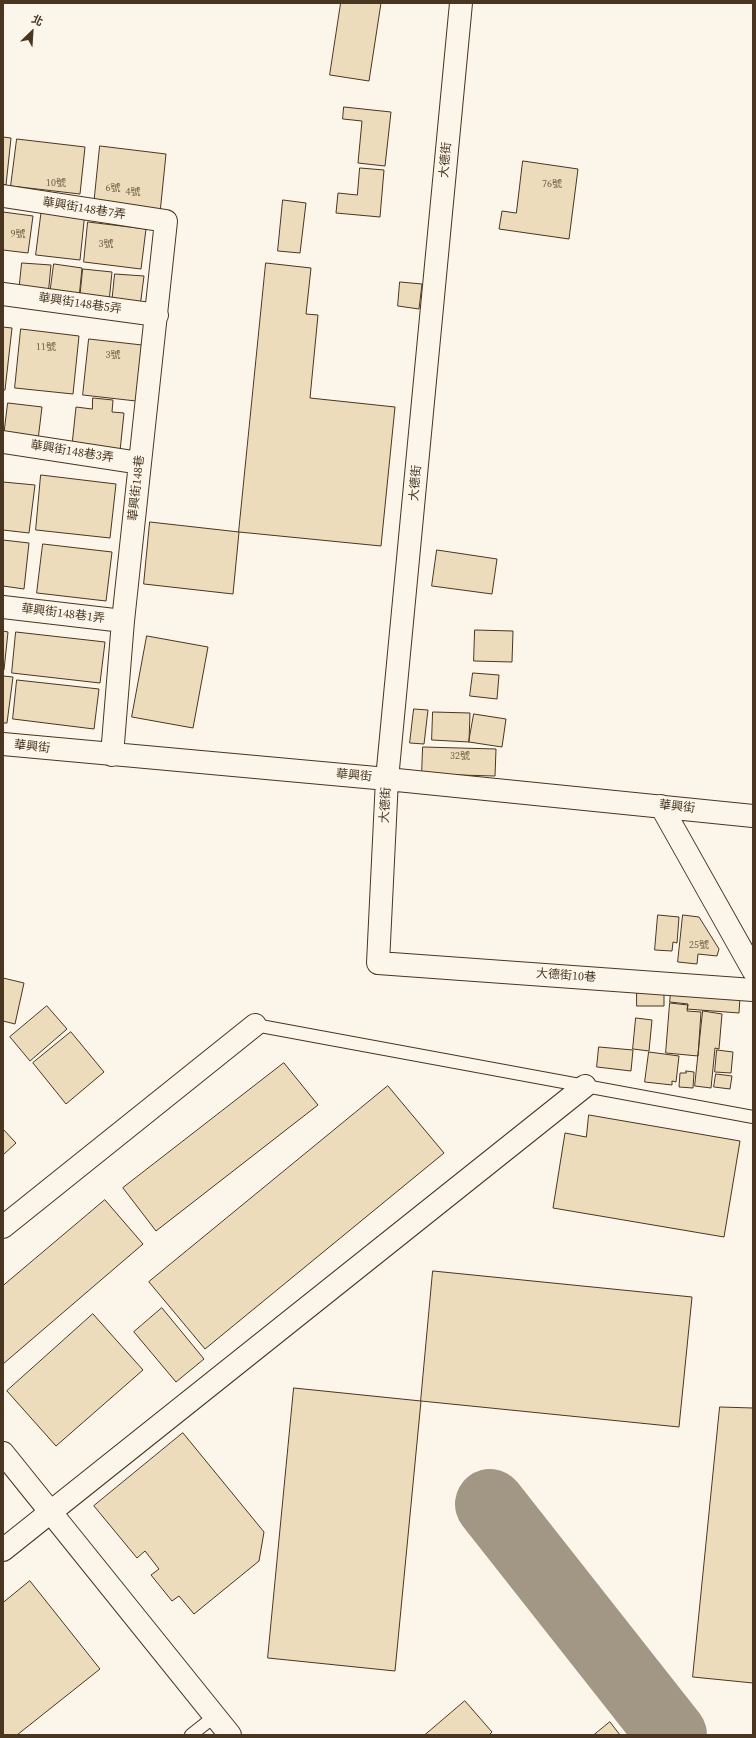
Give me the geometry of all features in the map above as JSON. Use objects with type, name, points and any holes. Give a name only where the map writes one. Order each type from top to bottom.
[{"type":"street","name":"大德街","points":[[378,963],[387,779],[461,3]]},
{"type":"street","name":"華興街148巷7弄","points":[[3,196],[166,221]]},
{"type":"street","name":"華興街148巷","points":[[112,755],[123,621],[166,221]]},
{"type":"street","name":"華興街148巷5弄","points":[[3,294],[157,315]]},
{"type":"street","name":"華興街148巷3弄","points":[[3,442],[140,462]]},
{"type":"street","name":"華興街148巷1弄","points":[[3,607],[123,621]]},
{"type":"street","name":"華興街","points":[[3,744],[387,779],[753,816]]},
{"type":"street","points":[[661,806],[753,970]]},
{"type":"street","name":"大德街10巷","points":[[378,963],[753,990]]},
{"type":"street","points":[[3,1226],[255,1025]]},
{"type":"street","points":[[3,1550],[585,1086]]},
{"type":"street","points":[[3,1453],[230,1735]]},
{"type":"lane","points":[[255,1025],[753,1117]]},
{"type":"lane","points":[[191,1735],[215,1716]]},
{"type":"building","points":[[341,3],[381,3],[369,81],[330,75]]},
{"type":"building","points":[[344,107],[391,112],[385,166],[358,163],[362,121],[343,119]]},
{"type":"building","points":[[3,137],[11,138],[6,185],[3,184]]},
{"type":"building","points":[[17,139],[85,147],[80,194],[11,186]]},
{"type":"building","points":[[100,146],[166,154],[160,213],[94,205]]},
{"type":"building","points":[[523,161],[578,169],[569,239],[499,229],[502,211],[516,213]]},
{"type":"building","points":[[360,168],[384,170],[380,217],[336,213],[338,193],[357,195]]},
{"type":"building","points":[[283,200],[306,203],[300,253],[278,251]]},
{"type":"building","points":[[42,208],[85,212],[80,260],[36,255]]},
{"type":"building","points":[[3,212],[33,216],[28,253],[3,250]]},
{"type":"building","points":[[88,222],[146,229],[141,269],[84,262]]},
{"type":"building","points":[[22,263],[51,265],[48,296],[19,292]]},
{"type":"building","points":[[266,263],[311,268],[306,314],[318,315],[310,398],[395,407],[381,546],[239,532]]},
{"type":"building","points":[[54,264],[82,268],[79,298],[50,294]]},
{"type":"building","points":[[83,269],[112,272],[109,302],[80,299]]},
{"type":"building","points":[[115,274],[144,276],[140,307],[112,303]]},
{"type":"building","points":[[400,282],[422,284],[419,309],[398,306]]},
{"type":"building","points":[[3,327],[12,328],[5,390],[3,390]]},
{"type":"building","points":[[21,329],[79,336],[73,394],[15,388]]},
{"type":"building","points":[[89,339],[142,345],[136,401],[83,395]]},
{"type":"building","points":[[93,398],[113,400],[112,412],[124,413],[120,451],[72,445],[76,407],[92,409]]},
{"type":"building","points":[[8,403],[42,407],[38,440],[4,436]]},
{"type":"building","points":[[41,475],[116,484],[110,538],[36,530]]},
{"type":"building","points":[[3,482],[35,485],[29,533],[3,530]]},
{"type":"building","points":[[150,522],[239,532],[233,594],[144,584]]},
{"type":"building","points":[[3,540],[29,543],[24,589],[3,586]]},
{"type":"building","points":[[43,544],[112,552],[106,601],[37,593]]},
{"type":"building","points":[[437,550],[497,559],[492,594],[432,586]]},
{"type":"building","points":[[475,630],[513,631],[512,662],[474,661]]},
{"type":"building","points":[[3,631],[8,632],[4,670],[3,670]]},
{"type":"building","points":[[16,632],[105,642],[100,683],[12,673]]},
{"type":"building","points":[[147,636],[208,647],[193,728],[132,717]]},
{"type":"building","points":[[473,673],[499,675],[497,699],[470,696]]},
{"type":"building","points":[[3,676],[13,677],[7,723],[3,723]]},
{"type":"building","points":[[17,680],[99,689],[94,729],[13,719]]},
{"type":"building","points":[[414,709],[428,710],[424,744],[410,743]]},
{"type":"building","points":[[433,712],[470,713],[469,742],[432,740]]},
{"type":"building","points":[[474,714],[506,719],[502,747],[469,742]]},
{"type":"building","points":[[423,747],[496,749],[495,776],[422,774]]},
{"type":"building","points":[[658,915],[679,917],[677,943],[673,942],[672,951],[655,950]]},
{"type":"building","points":[[683,915],[699,917],[719,949],[717,956],[698,954],[697,964],[678,962]]},
{"type":"building","points":[[3,978],[24,983],[15,1024],[3,1021]]},
{"type":"building","points":[[637,992],[664,992],[664,1006],[637,1006]]},
{"type":"building","points":[[671,992],[740,997],[739,1013],[687,1009],[688,1004],[670,1002]]},
{"type":"building","points":[[670,1003],[688,1005],[687,1011],[701,1012],[698,1056],[666,1053]]},
{"type":"building","points":[[47,1006],[67,1029],[30,1061],[10,1037]]},
{"type":"building","points":[[703,1011],[722,1014],[719,1049],[715,1048],[711,1088],[695,1086]]},
{"type":"building","points":[[636,1018],[652,1020],[649,1051],[633,1049]]},
{"type":"building","points":[[71,1032],[104,1072],[66,1104],[33,1063]]},
{"type":"building","points":[[599,1047],[633,1050],[631,1071],[597,1067]]},
{"type":"building","points":[[717,1050],[733,1052],[731,1073],[715,1072]]},
{"type":"building","points":[[649,1052],[679,1056],[676,1082],[672,1081],[672,1085],[645,1082]]},
{"type":"building","points":[[284,1063],[318,1105],[156,1231],[123,1188]]},
{"type":"building","points":[[686,1071],[694,1072],[693,1088],[679,1087],[680,1073],[686,1073]]},
{"type":"building","points":[[716,1074],[732,1076],[730,1089],[714,1087]]},
{"type":"building","points":[[388,1086],[444,1153],[205,1349],[149,1282]]},
{"type":"building","points":[[589,1115],[740,1141],[724,1237],[553,1208],[565,1133],[586,1137]]},
{"type":"building","points":[[3,1129],[16,1143],[3,1155]]},
{"type":"building","points":[[105,1200],[143,1244],[3,1364],[3,1286]]},
{"type":"building","points":[[433,1271],[692,1297],[679,1427],[421,1401]]},
{"type":"building","points":[[162,1308],[204,1359],[176,1382],[134,1332]]},
{"type":"building","points":[[93,1314],[143,1370],[56,1446],[7,1391]]},
{"type":"building","points":[[294,1388],[421,1401],[395,1671],[268,1658]]},
{"type":"building","points":[[720,1407],[753,1408],[753,1683],[693,1677]]},
{"type":"building","points":[[183,1433],[264,1532],[259,1561],[194,1614],[179,1596],[172,1601],[151,1575],[159,1569],[145,1551],[137,1558],[94,1506]]},
{"type":"building","points":[[30,1581],[100,1669],[17,1735],[3,1735],[3,1603]]},
{"type":"building","points":[[465,1701],[492,1732],[489,1735],[425,1735]]},
{"type":"building","points":[[610,1722],[620,1735],[594,1735]]},
{"type":"taxiway","points":[[490,1504],[672,1735]]}]
